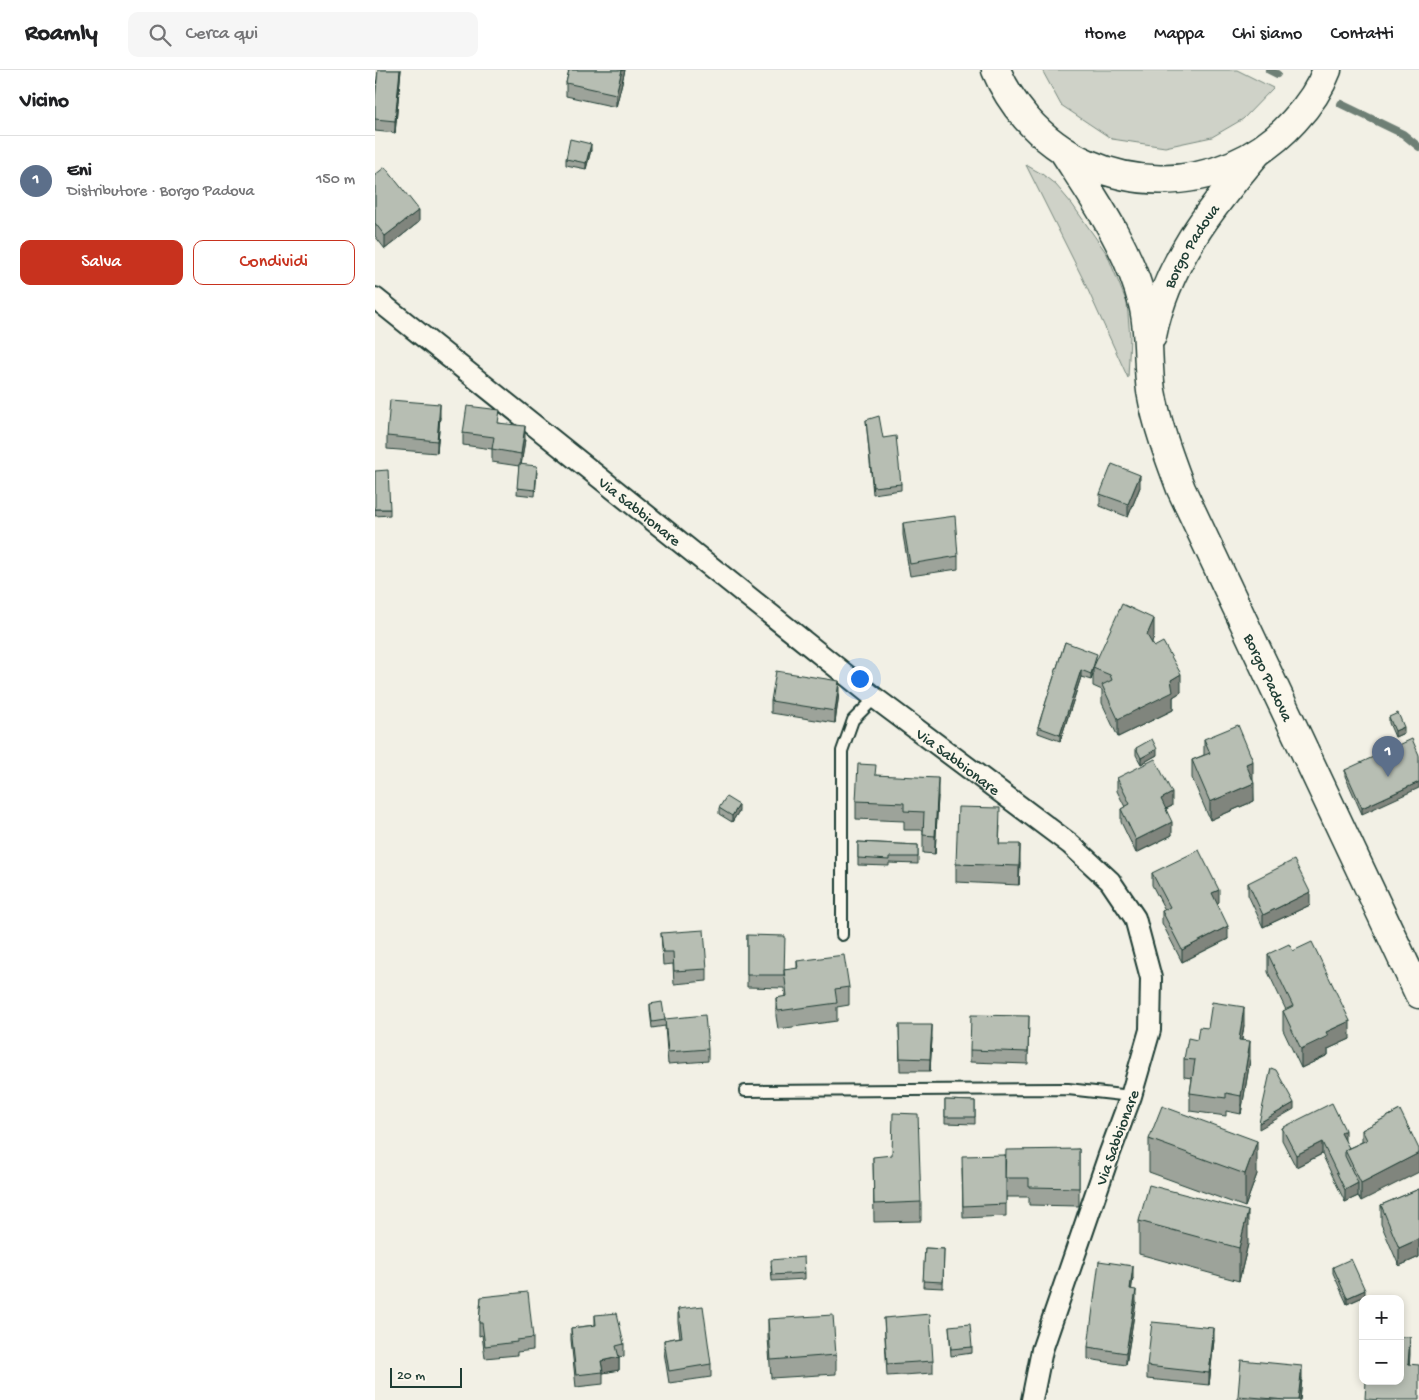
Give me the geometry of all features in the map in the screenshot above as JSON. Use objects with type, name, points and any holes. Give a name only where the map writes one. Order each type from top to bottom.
[{"type":"main road","points":[[996,70],[1016,105],[1038,131],[1065,152],[1095,167],[1119,174],[1161,180],[1202,175],[1227,168],[1257,153],[1284,132],[1307,107],[1327,70]]},
{"type":"main road","name":"Borgo Padova","points":[[1065,152],[1115,234],[1129,263],[1146,317],[1153,400],[1181,489],[1419,994]]},
{"type":"main road","name":"Borgo Padova","points":[[1149,352],[1159,308],[1189,242],[1204,218],[1257,153]]},
{"type":"street","name":"Via Sabbionare","points":[[376,300],[875,698],[1070,844],[1109,881],[1135,918],[1151,978],[1150,1030],[1131,1096],[1043,1350],[1032,1400]]},
{"type":"lane","points":[[842,935],[842,751],[853,720],[875,698]]},
{"type":"lane","points":[[745,1091],[1068,1090],[1131,1096]]},
{"type":"shaded area","points":[[1042,70],[1237,70],[1273,88],[1243,119],[1212,137],[1165,147],[1112,139],[1061,105]]},
{"type":"shaded area","points":[[1026,165],[1056,185],[1072,204],[1107,254],[1127,303],[1130,337],[1128,378],[1082,277]]},
{"type":"building","points":[[378,70],[400,70],[395,121],[375,119]]},
{"type":"building","points":[[569,70],[622,70],[616,94],[566,83]]},
{"type":"building","points":[[570,139],[591,144],[586,163],[566,159]]},
{"type":"building","points":[[385,167],[419,210],[385,236],[375,223],[375,175]]},
{"type":"building","points":[[390,400],[440,404],[437,441],[387,436]]},
{"type":"building","points":[[467,406],[500,410],[498,423],[525,426],[521,454],[492,449],[494,437],[463,433]]},
{"type":"building","points":[[879,416],[883,438],[896,436],[901,484],[873,487],[866,420]]},
{"type":"building","points":[[519,464],[537,466],[535,490],[517,488]]},
{"type":"building","points":[[1112,464],[1140,475],[1128,504],[1100,494]]},
{"type":"building","points":[[388,470],[390,509],[375,509],[375,471]]},
{"type":"building","points":[[955,516],[958,556],[910,564],[903,523]]},
{"type":"building","points":[[1122,604],[1154,619],[1147,635],[1154,647],[1163,642],[1181,674],[1171,680],[1173,692],[1118,719],[1102,685],[1112,680],[1110,675],[1093,668]]},
{"type":"building","points":[[1065,642],[1097,654],[1091,674],[1081,670],[1060,735],[1038,727]]},
{"type":"building","points":[[776,671],[839,681],[835,711],[771,701]]},
{"type":"building","points":[[1398,713],[1404,727],[1395,731],[1389,717]]},
{"type":"building","points":[[1238,725],[1253,761],[1246,764],[1254,783],[1210,802],[1192,760],[1210,753],[1204,739]]},
{"type":"building","points":[[1152,739],[1157,749],[1141,758],[1136,748]]},
{"type":"building","points":[[1412,739],[1419,755],[1419,782],[1362,808],[1345,770]]},
{"type":"building","points":[[1155,759],[1172,793],[1161,799],[1172,822],[1136,840],[1121,809],[1130,804],[1117,778]]},
{"type":"building","points":[[858,764],[876,765],[875,775],[938,778],[935,836],[923,835],[924,812],[904,811],[904,803],[856,801]]},
{"type":"building","points":[[726,797],[739,805],[732,816],[719,808]]},
{"type":"building","points":[[958,807],[1000,808],[999,844],[1020,844],[1019,866],[956,864]]},
{"type":"building","points":[[858,842],[918,845],[918,857],[889,857],[889,860],[858,858]]},
{"type":"building","points":[[1199,850],[1219,890],[1212,893],[1228,926],[1182,950],[1162,911],[1170,907],[1152,873]]},
{"type":"building","points":[[1294,860],[1310,892],[1263,915],[1248,883]]},
{"type":"building","points":[[704,930],[707,969],[674,971],[673,952],[663,952],[661,933]]},
{"type":"building","points":[[747,935],[785,936],[784,975],[747,975]]},
{"type":"building","points":[[1312,942],[1350,1021],[1326,1032],[1328,1036],[1301,1049],[1283,1011],[1293,1006],[1268,954],[1289,944],[1293,951]]},
{"type":"building","points":[[844,955],[849,987],[835,989],[837,1003],[778,1011],[776,998],[787,996],[784,970],[798,968],[797,961]]},
{"type":"building","points":[[662,1002],[665,1020],[652,1022],[650,1004]]},
{"type":"building","points":[[1212,1002],[1244,1007],[1239,1040],[1250,1041],[1241,1096],[1226,1093],[1226,1098],[1190,1093],[1195,1060],[1184,1059],[1188,1038],[1197,1040],[1199,1027],[1208,1028]]},
{"type":"building","points":[[705,1015],[708,1049],[668,1052],[665,1019]]},
{"type":"building","points":[[971,1015],[1029,1016],[1028,1052],[970,1050]]},
{"type":"building","points":[[899,1025],[932,1025],[930,1059],[900,1058]]},
{"type":"building","points":[[1271,1068],[1276,1070],[1294,1103],[1259,1123]]},
{"type":"building","points":[[945,1100],[975,1101],[975,1117],[945,1117]]},
{"type":"building","points":[[1332,1103],[1345,1130],[1341,1133],[1349,1148],[1345,1150],[1345,1156],[1358,1183],[1345,1190],[1322,1142],[1296,1155],[1282,1128]]},
{"type":"building","points":[[1162,1106],[1257,1141],[1245,1174],[1149,1139]]},
{"type":"building","points":[[1400,1110],[1419,1149],[1419,1153],[1361,1183],[1345,1150],[1367,1140],[1362,1130]]},
{"type":"building","points":[[893,1113],[918,1114],[921,1202],[874,1204],[873,1157],[892,1155]]},
{"type":"building","points":[[1079,1149],[1079,1188],[1029,1187],[1029,1178],[1005,1178],[1006,1150]]},
{"type":"building","points":[[1005,1155],[1006,1204],[963,1206],[962,1156]]},
{"type":"building","points":[[1149,1185],[1248,1211],[1239,1248],[1139,1221]]},
{"type":"building","points":[[1419,1189],[1419,1239],[1399,1248],[1381,1205]]},
{"type":"building","points":[[925,1248],[944,1249],[943,1282],[923,1281]]},
{"type":"building","points":[[804,1257],[805,1273],[772,1275],[771,1260]]},
{"type":"building","points":[[1351,1259],[1365,1290],[1347,1298],[1333,1267]]},
{"type":"building","points":[[1099,1261],[1133,1266],[1130,1289],[1136,1290],[1126,1353],[1088,1347]]},
{"type":"building","points":[[528,1292],[533,1338],[485,1346],[482,1323],[479,1323],[481,1297]]},
{"type":"building","points":[[703,1306],[711,1364],[669,1371],[664,1340],[682,1337],[678,1309]]},
{"type":"building","points":[[617,1313],[624,1344],[616,1346],[619,1357],[601,1361],[603,1372],[576,1375],[571,1328],[596,1325],[595,1315]]},
{"type":"building","points":[[930,1314],[933,1361],[887,1364],[884,1318]]},
{"type":"building","points":[[833,1315],[836,1355],[771,1360],[768,1319]]},
{"type":"building","points":[[1152,1322],[1214,1328],[1209,1373],[1147,1366]]},
{"type":"building","points":[[970,1324],[972,1347],[951,1349],[949,1326]]},
{"type":"building","points":[[1404,1337],[1410,1337],[1408,1364],[1419,1365],[1419,1400],[1365,1399],[1366,1385],[1404,1385]]},
{"type":"building","points":[[1241,1360],[1302,1366],[1298,1400],[1238,1396]]},
{"type":"waterway","points":[[1269,70],[1277,74]]},
{"type":"waterway","points":[[1341,104],[1403,134],[1419,147]]},
{"type":"place","name":"Eni","points":[[1388,777]]}]
